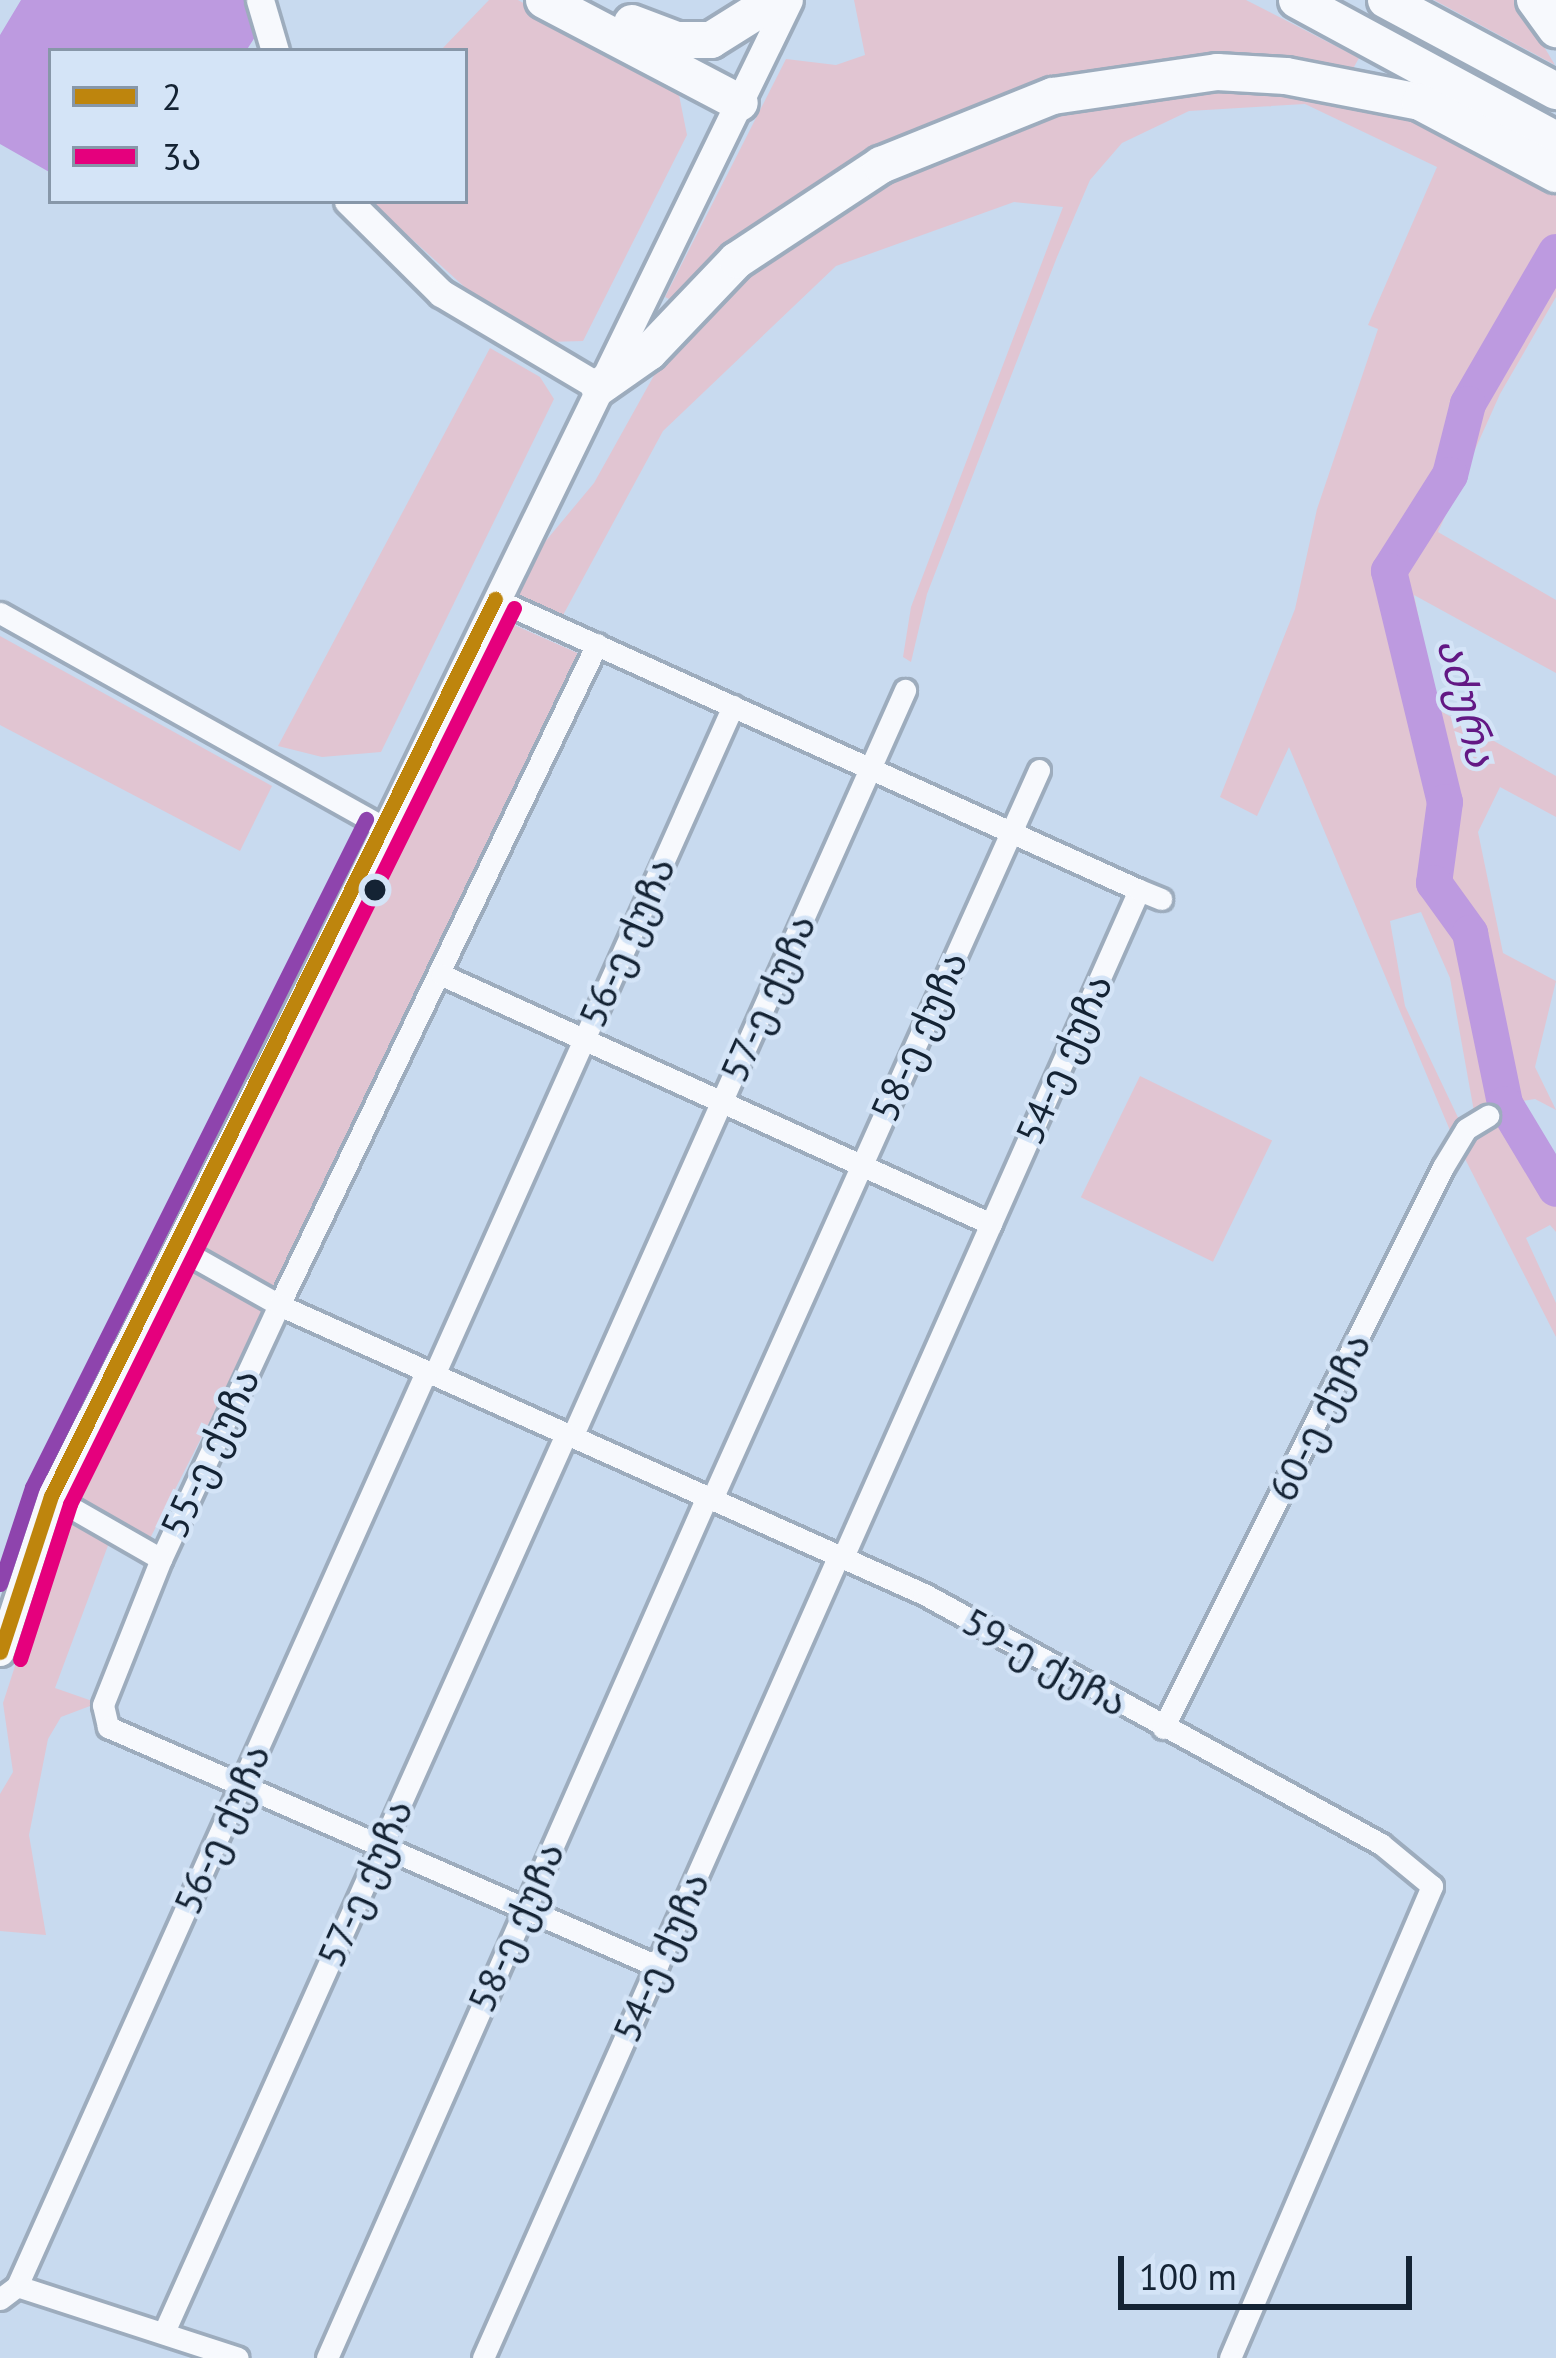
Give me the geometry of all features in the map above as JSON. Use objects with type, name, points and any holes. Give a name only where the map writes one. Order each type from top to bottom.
[{"type":"highway","points":[[544,0],[740,103]]},
{"type":"highway","points":[[591,0],[646,31],[711,40],[775,0]]},
{"type":"highway","points":[[1297,0],[1556,140]]},
{"type":"highway","points":[[1386,0],[1556,91]]},
{"type":"highway","points":[[1535,0],[1556,29]]},
{"type":"highway","points":[[599,388],[649,352],[737,260],[881,165],[1053,96],[1217,72],[1286,76],[1420,102],[1556,174]]},
{"type":"main road","points":[[260,0],[274,48]]},
{"type":"main road","points":[[0,1652],[51,1496],[178,1248],[789,0]]},
{"type":"main road","points":[[351,204],[441,293],[599,388]]},
{"type":"street","points":[[495,599],[1161,899]]},
{"type":"street","points":[[0,614],[385,828]]},
{"type":"street","name":"55-ე ქუჩა","points":[[597,644],[160,1559],[103,1705],[108,1727],[657,1966]]},
{"type":"street","name":"57-ე ქუჩა","points":[[164,2332],[905,690]]},
{"type":"street","name":"56-ე ქუჩა","points":[[9,2293],[733,706]]},
{"type":"street","name":"58-ე ქუჩა","points":[[327,2358],[524,1908],[1039,770]]},
{"type":"street","name":"54-ე ქუჩა","points":[[483,2358],[1139,890]]},
{"type":"street","points":[[442,975],[991,1224]]},
{"type":"street","name":"60-ე ქუჩა","points":[[1163,1728],[1444,1167],[1466,1129],[1488,1116]]},
{"type":"street","name":"59-ე ქუჩა","points":[[178,1248],[279,1305],[924,1594],[1381,1844],[1432,1886],[1230,2358]]},
{"type":"street","points":[[51,1496],[160,1559]]},
{"type":"street","points":[[9,2293],[164,2332],[238,2358]]},
{"type":"shaded area","points":[[21,0],[249,0],[255,37],[248,48],[48,48],[48,171],[0,144],[0,35]]},
{"type":"shaded area","points":[[489,0],[518,0],[678,90],[687,135],[583,341],[547,342],[503,322],[373,204],[468,204],[468,48],[443,48]]},
{"type":"shaded area","points":[[854,0],[1246,0],[1359,58],[1350,74],[1136,71],[859,159],[778,209],[675,302],[665,297],[786,59],[836,65],[865,55]]},
{"type":"shaded area","points":[[1434,0],[1516,0],[1555,65]]},
{"type":"shaded area","points":[[1232,85],[1426,116],[1556,186],[1556,249],[1463,402],[1444,473],[1383,572],[1438,804],[1427,883],[1465,938],[1503,1107],[1475,1117],[1450,978],[1421,912],[1390,921],[1405,1006],[1463,1128],[1454,1140],[1289,747],[1257,816],[1220,797],[1295,609],[1317,509],[1378,329],[1368,325],[1437,167],[1305,104],[1189,111],[1122,143],[1090,180],[1057,257],[927,594],[911,662],[903,657],[911,607],[1063,207],[1014,202],[836,266],[663,431],[562,617],[518,596],[544,543],[594,483],[681,327],[737,273],[858,196],[972,140],[1090,104]]},
{"type":"shaded area","points":[[1556,260],[1556,297],[1500,394],[1438,532],[1556,600],[1556,673],[1414,595],[1437,709],[1556,776],[1556,817],[1500,787],[1478,832],[1503,953],[1556,981],[1535,1067],[1556,1110],[1535,1099],[1509,1103],[1476,930],[1438,881],[1450,794],[1395,575],[1455,476],[1473,409]]},
{"type":"shaded area","points":[[490,348],[540,377],[554,399],[381,752],[322,757],[278,746]]},
{"type":"shaded area","points":[[503,620],[582,655],[286,1299],[190,1245],[346,936],[388,894],[392,841]]},
{"type":"shaded area","points":[[0,636],[272,786],[240,851],[0,725]]},
{"type":"shaded area","points":[[1140,1076],[1272,1140],[1213,1262],[1081,1197]]},
{"type":"shaded area","points":[[1510,1113],[1556,1189],[1556,1232],[1550,1225],[1526,1238],[1556,1303],[1556,1337],[1461,1151],[1470,1133]]},
{"type":"shaded area","points":[[181,1264],[267,1308],[148,1542],[62,1498]]},
{"type":"shaded area","points":[[67,1506],[113,1532],[55,1688],[98,1703],[61,1717],[48,1739],[29,1835],[46,1935],[0,1931],[0,1794],[13,1772],[3,1703]]},
{"type":"waterway","name":"აძურა","points":[[1556,252],[1468,404],[1450,475],[1389,571],[1445,802],[1434,883],[1470,933],[1505,1104],[1556,1189]]},
{"type":"transit line","name":"2","points":[[0,1652],[51,1496],[495,599]]},
{"type":"transit line","name":"3ა","points":[[20,1659],[70,1504],[514,608]]},
{"type":"transit line","points":[[0,1584],[32,1487],[366,819]]}]
